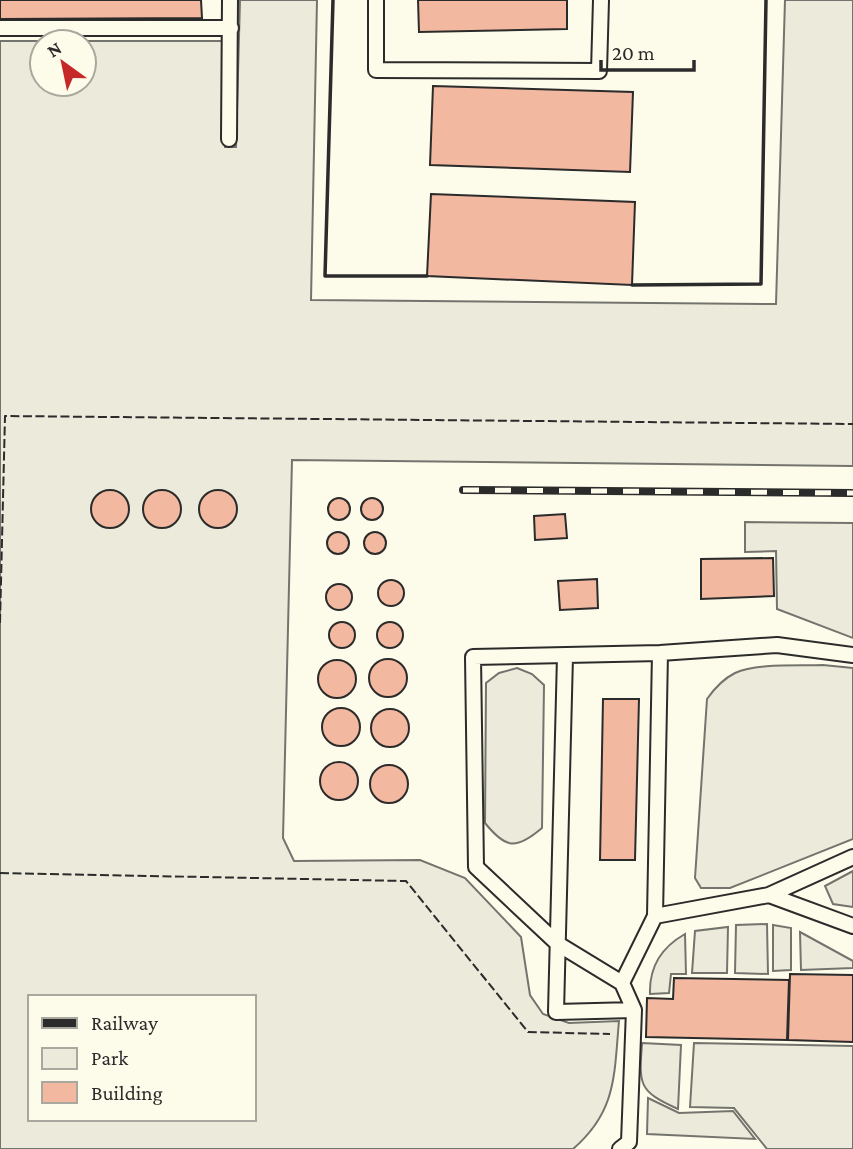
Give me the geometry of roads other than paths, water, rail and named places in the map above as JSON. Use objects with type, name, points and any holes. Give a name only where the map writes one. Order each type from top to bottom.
[{"type":"lane","points":[[229,139],[230,0]]},
{"type":"lane","points":[[376,0],[376,70],[599,71],[601,0]]},
{"type":"lane","points":[[0,28],[231,27]]},
{"type":"lane","points":[[620,1149],[629,1142],[634,1010],[622,983],[558,944],[476,867],[473,657],[660,653],[777,645],[853,656]]},
{"type":"lane","points":[[622,983],[655,916],[660,653]]},
{"type":"lane","points":[[565,656],[556,1012],[634,1010]]},
{"type":"lane","points":[[655,916],[769,895],[853,857]]},
{"type":"lane","points":[[769,895],[853,926]]},
{"type":"railway","points":[[463,490],[853,493]]}]
